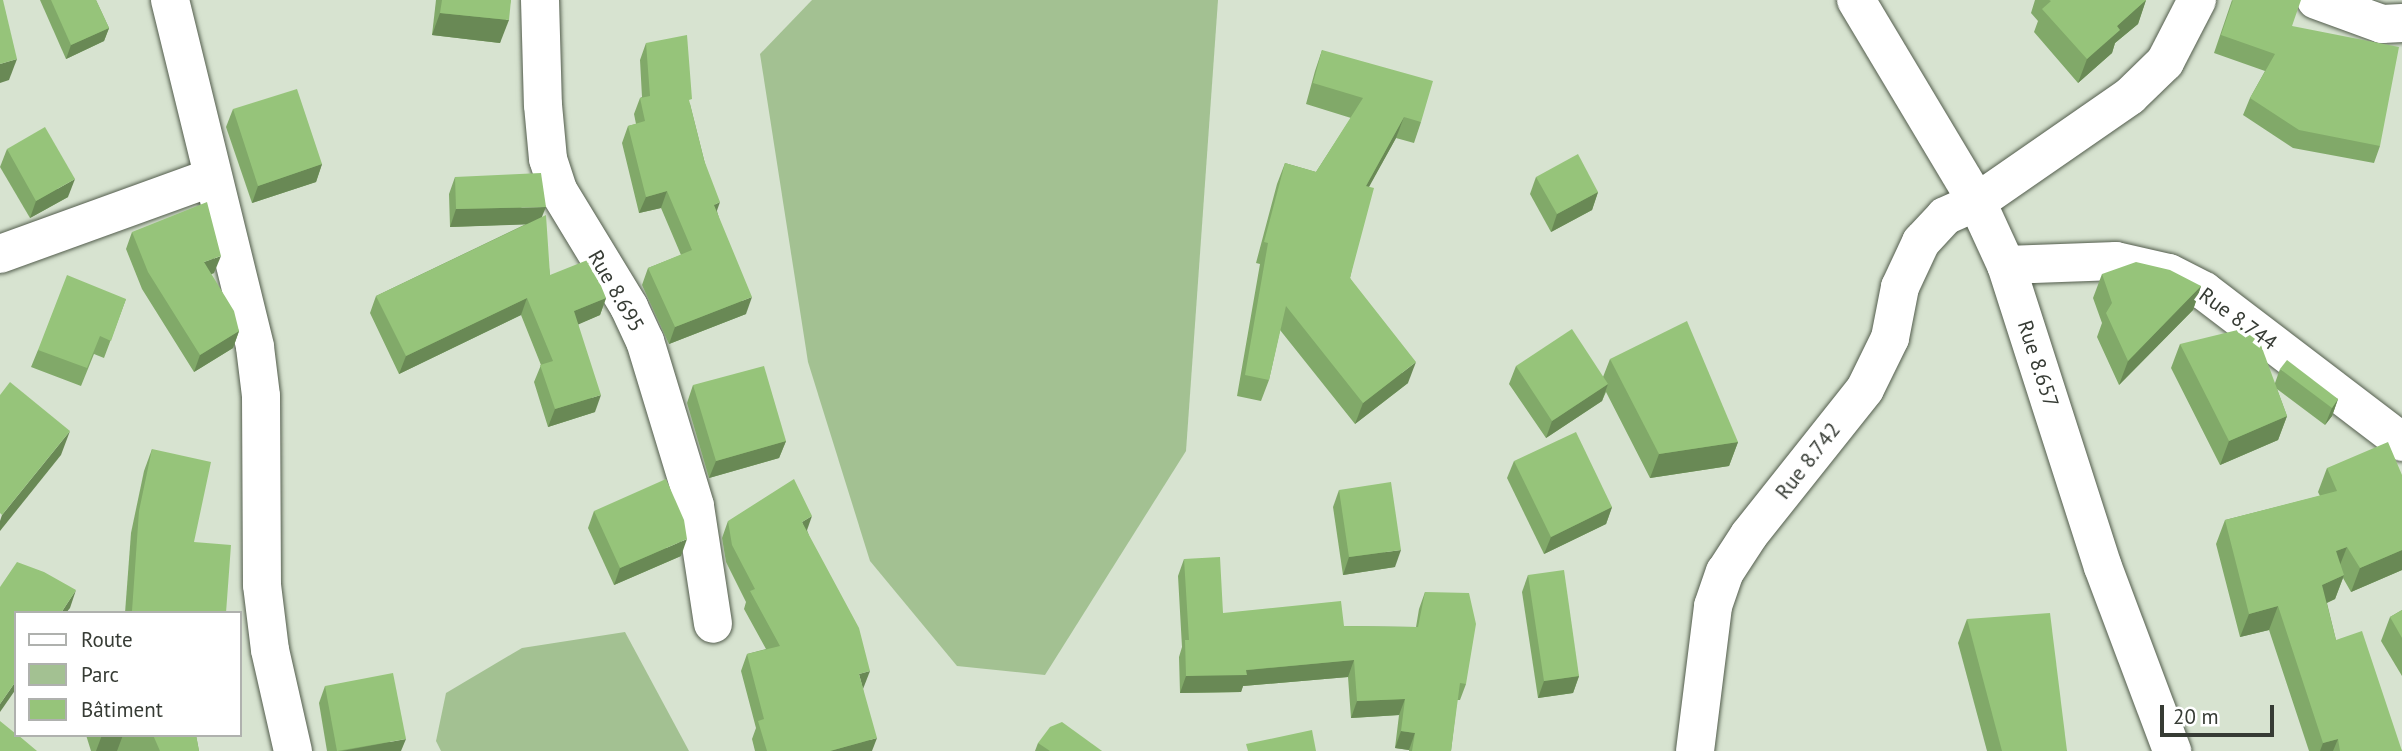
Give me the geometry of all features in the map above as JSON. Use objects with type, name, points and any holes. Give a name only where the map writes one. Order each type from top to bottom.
[{"type":"street","points":[[170,0],[256,359],[261,396],[262,585],[270,650],[293,751]]},
{"type":"street","name":"Rue 8.695","points":[[540,0],[543,105],[548,159],[558,190],[629,307],[645,341],[695,506],[713,624]]},
{"type":"street","name":"Rue 8.657","points":[[1856,0],[1977,202],[2006,265],[2103,567],[2172,751]]},
{"type":"street","name":"Rue 8.742","points":[[1695,751],[1713,606],[1725,572],[1749,535],[1866,389],[1890,338],[1900,287],[1921,242],[1945,216],[1977,202],[2130,96],[2165,62],[2196,0]]},
{"type":"street","points":[[2316,0],[2382,24],[2402,23]]},
{"type":"street","points":[[0,254],[213,177]]},
{"type":"street","name":"Rue 8.744","points":[[2006,265],[2116,261],[2169,273],[2204,291],[2402,442]]},
{"type":"green space","points":[[812,0],[1218,0],[1186,451],[1045,675],[957,666],[870,561],[808,362],[760,54]]},
{"type":"green space","points":[[625,632],[689,751],[441,751],[436,741],[446,693],[522,648]]},
{"type":"building","points":[[0,0],[3,0],[17,59],[0,64]]},
{"type":"building","points":[[51,0],[96,0],[109,28],[71,45]]},
{"type":"building","points":[[442,0],[511,0],[509,20],[440,13]]},
{"type":"building","points":[[2049,0],[2146,0],[2117,26],[2120,30],[2087,59],[2042,9],[2051,1]]},
{"type":"building","points":[[2233,0],[2301,0],[2292,26],[2399,47],[2380,146],[2299,130],[2250,98],[2275,54],[2221,35]]},
{"type":"building","points":[[687,35],[692,99],[689,100],[704,160],[720,202],[714,205],[752,297],[675,327],[648,268],[692,250],[667,191],[646,197],[628,126],[645,121],[640,98],[650,96],[646,43]]},
{"type":"building","points":[[1322,50],[1433,81],[1421,122],[1404,117],[1366,186],[1374,188],[1350,278],[1416,362],[1363,403],[1286,306],[1269,380],[1245,375],[1268,243],[1264,242],[1285,163],[1316,172],[1363,98],[1313,83]]},
{"type":"building","points":[[297,89],[322,164],[258,186],[233,109]]},
{"type":"building","points":[[45,127],[75,179],[36,201],[7,149]]},
{"type":"building","points":[[1578,154],[1598,192],[1557,214],[1536,177]]},
{"type":"building","points":[[541,173],[546,207],[456,209],[455,177]]},
{"type":"building","points":[[207,202],[221,256],[204,262],[234,311],[239,331],[200,355],[148,272],[132,232]]},
{"type":"building","points":[[546,215],[550,275],[590,259],[606,298],[574,311],[601,395],[555,409],[540,365],[553,361],[527,298],[406,356],[376,296]]},
{"type":"building","points":[[2136,262],[2170,270],[2201,286],[2128,361],[2106,313],[2112,303],[2102,274]]},
{"type":"building","points":[[67,275],[126,299],[111,341],[100,336],[87,368],[38,350]]},
{"type":"building","points":[[1687,321],[1738,442],[1659,454],[1610,359]]},
{"type":"building","points":[[2254,326],[2287,416],[2229,441],[2180,344]]},
{"type":"building","points":[[1572,329],[1608,384],[1552,421],[1516,366]]},
{"type":"building","points":[[2287,360],[2338,399],[2332,408],[2280,369]]},
{"type":"building","points":[[764,366],[786,441],[716,461],[693,385]]},
{"type":"building","points":[[10,382],[70,431],[2,515],[0,395]]},
{"type":"building","points":[[1576,432],[1612,507],[1551,537],[1514,461]]},
{"type":"building","points":[[2388,442],[2402,475],[2402,550],[2360,568],[2347,547],[2336,551],[2344,575],[2322,585],[2336,640],[2362,631],[2402,751],[2340,751],[2338,739],[2323,743],[2278,606],[2249,614],[2225,520],[2337,491],[2327,468]]},
{"type":"building","points":[[152,449],[211,462],[194,542],[231,545],[226,611],[132,611],[139,511]]},
{"type":"building","points":[[666,479],[684,520],[687,539],[620,568],[594,511]]},
{"type":"building","points":[[794,479],[812,516],[802,522],[859,628],[870,671],[859,674],[877,738],[830,751],[767,751],[758,721],[764,719],[747,654],[780,646],[750,591],[755,589],[732,545],[728,521]]},
{"type":"building","points":[[1391,482],[1401,550],[1349,557],[1339,490]]},
{"type":"building","points":[[1220,557],[1223,613],[1341,601],[1344,626],[1418,627],[1425,592],[1469,593],[1476,624],[1466,684],[1460,683],[1451,751],[1412,751],[1415,733],[1401,731],[1405,699],[1357,701],[1354,660],[1246,670],[1247,675],[1186,676],[1185,640],[1189,640],[1184,559]]},
{"type":"building","points":[[17,562],[44,572],[76,590],[62,611],[14,611],[14,684],[0,704],[0,587]]},
{"type":"building","points":[[1564,570],[1579,676],[1544,681],[1528,575]]},
{"type":"building","points":[[2402,610],[2402,638],[2390,617]]},
{"type":"building","points":[[2050,613],[2067,751],[2002,751],[1967,619]]},
{"type":"building","points":[[393,673],[406,739],[337,751],[325,686]]},
{"type":"building","points":[[0,721],[14,732],[14,737],[20,737],[37,751],[0,751]]},
{"type":"building","points":[[1062,722],[1102,751],[1050,751],[1038,743],[1050,727]]},
{"type":"building","points":[[1312,730],[1316,751],[1248,751],[1246,744]]},
{"type":"building","points":[[154,737],[196,737],[199,751],[160,751]]}]
